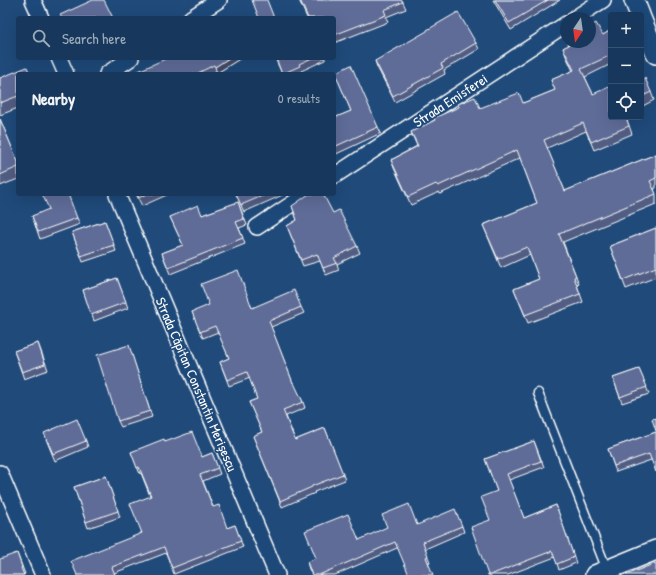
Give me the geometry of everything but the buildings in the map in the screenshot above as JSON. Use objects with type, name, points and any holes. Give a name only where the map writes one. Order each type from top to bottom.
[{"type":"street","points":[[33,0],[40,16]]},
{"type":"street","points":[[194,16],[219,0]]},
{"type":"street","points":[[584,12],[602,0]]},
{"type":"street","points":[[634,0],[639,12]]},
{"type":"street","points":[[644,25],[656,54]]},
{"type":"street","name":"Strada Emisferei","points":[[336,175],[560,28]]},
{"type":"street","points":[[60,60],[65,72]]},
{"type":"street","points":[[110,72],[128,60]]},
{"type":"street","name":"Strada Căpitan Constantin Merișescu","points":[[118,196],[277,575]]},
{"type":"street","points":[[257,227],[304,196]]},
{"type":"street","points":[[0,473],[43,575]]},
{"type":"street","points":[[601,573],[656,550]]},
{"type":"lane","points":[[538,393],[601,573]]}]
